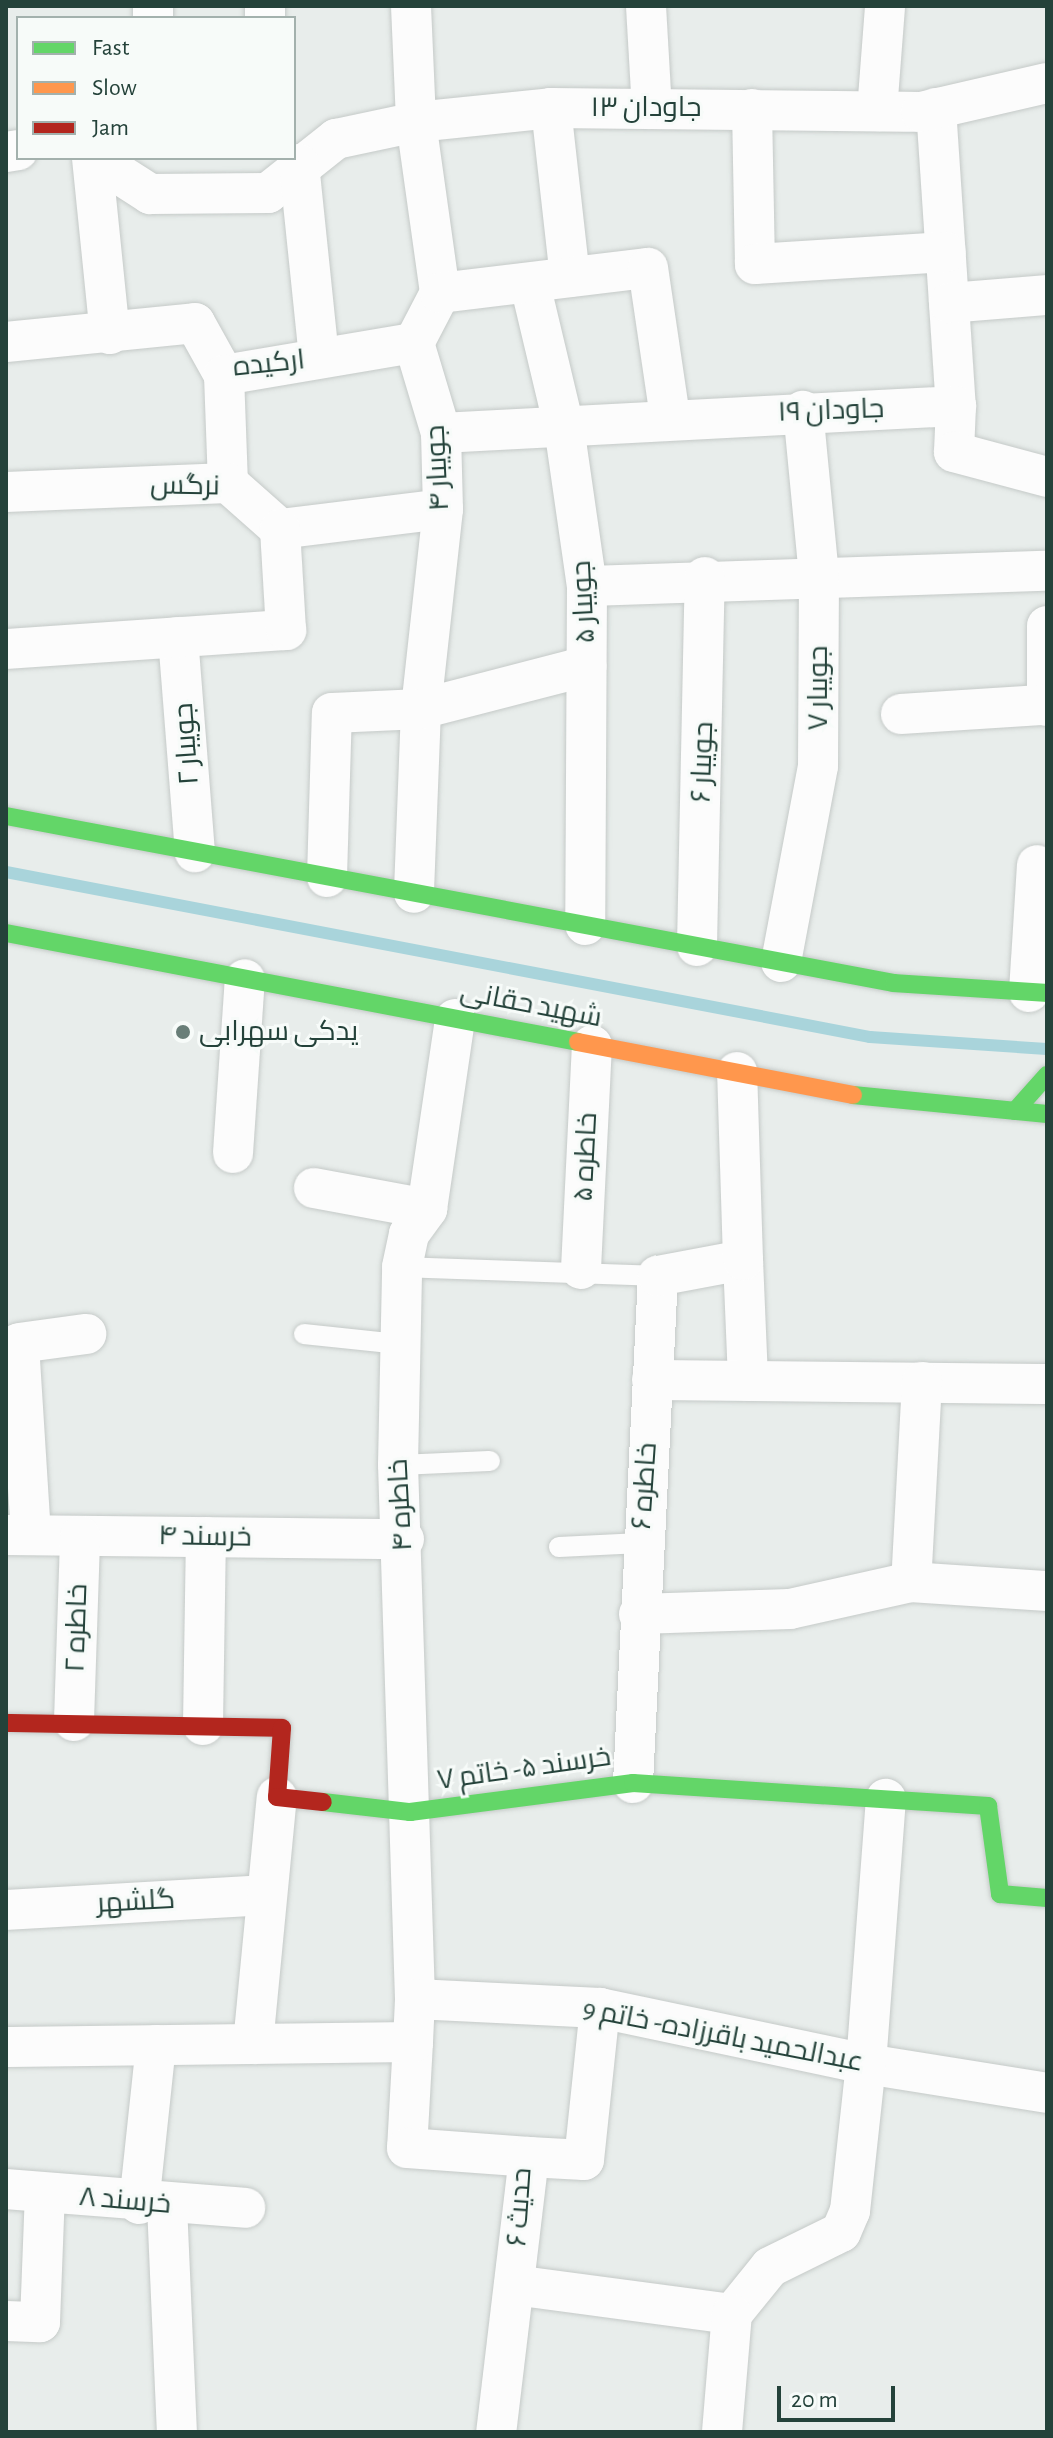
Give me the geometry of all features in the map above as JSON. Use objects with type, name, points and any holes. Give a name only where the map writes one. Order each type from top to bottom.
[{"type":"main road","points":[[6,816],[894,983],[1034,998]]},
{"type":"main road","name":"شهید حقانی","points":[[6,933],[861,1096],[1047,1114]]},
{"type":"main road","points":[[1015,1111],[1047,1075]]},
{"type":"main road","points":[[6,1723],[74,1721],[282,1728],[277,1797]]},
{"type":"main road","name":"خرسند ۵- خاتم ۷","points":[[277,1797],[410,1812],[633,1783],[988,1806],[1000,1894],[1047,1898]]},
{"type":"street","points":[[411,6],[416,122],[440,293],[414,343]]},
{"type":"street","points":[[646,6],[652,109]]},
{"type":"street","points":[[877,111],[885,6]]},
{"type":"street","name":"جاودان ۱۳","points":[[278,172],[336,139],[416,122],[551,108],[877,111],[936,108],[1047,83]]},
{"type":"street","points":[[551,108],[570,277]]},
{"type":"street","points":[[936,108],[956,406],[954,452],[1047,477]]},
{"type":"street","points":[[752,109],[755,264],[946,252]]},
{"type":"street","points":[[93,160],[110,334]]},
{"type":"street","points":[[99,160],[150,176],[278,172],[319,358]]},
{"type":"street","points":[[440,293],[648,268],[670,417]]},
{"type":"street","name":"جویبار ۵","points":[[530,284],[564,427],[587,586],[585,925]]},
{"type":"street","points":[[949,303],[1047,295]]},
{"type":"street","name":"ارکیده","points":[[6,342],[110,334],[195,323],[224,375],[414,343]]},
{"type":"street","name":"جویبار ۴","points":[[414,343],[441,433],[443,509],[421,709],[414,893]]},
{"type":"street","points":[[224,375],[228,483]]},
{"type":"street","name":"جاودان ۱۹","points":[[564,427],[670,417],[956,406]]},
{"type":"street","name":"جویبار ۷","points":[[781,962],[818,766],[819,576],[803,411]]},
{"type":"street","points":[[441,433],[564,427]]},
{"type":"street","name":"نرگس","points":[[6,492],[228,483],[280,529]]},
{"type":"street","points":[[6,649],[286,630],[280,529],[443,509]]},
{"type":"street","points":[[587,586],[705,577],[1047,571]]},
{"type":"street","name":"جویبار ۶","points":[[697,946],[705,577]]},
{"type":"street","points":[[901,714],[1044,705],[1047,626]]},
{"type":"street","name":"جویبار ۲","points":[[178,637],[195,852]]},
{"type":"street","points":[[327,877],[332,713],[421,709],[587,666]]},
{"type":"street","points":[[1034,998],[1037,865]]},
{"type":"street","points":[[233,1153],[245,979]]},
{"type":"street","name":"خاطره ۴","points":[[415,1999],[404,1539],[398,1465],[402,1267],[409,1234],[427,1209],[455,1019]]},
{"type":"street","name":"خاطره ۵","points":[[581,1269],[592,1045]]},
{"type":"street","points":[[737,1072],[748,1381]]},
{"type":"street","points":[[314,1188],[427,1209]]},
{"type":"street","points":[[658,1276],[743,1260]]},
{"type":"street","name":"خاطره ۶","points":[[633,1783],[641,1543],[658,1276]]},
{"type":"street","points":[[18,1535],[14,1397],[19,1343],[86,1334]]},
{"type":"street","points":[[652,1380],[1047,1384]]},
{"type":"street","points":[[911,1582],[922,1382]]},
{"type":"street","name":"خرسند ۴","points":[[18,1535],[404,1539]]},
{"type":"street","name":"خاطره ۲","points":[[74,1721],[80,1536]]},
{"type":"street","points":[[203,1725],[206,1537]]},
{"type":"street","points":[[639,1614],[790,1609],[911,1582],[1047,1591]]},
{"type":"street","points":[[253,2044],[265,1895],[277,1797]]},
{"type":"street","points":[[722,2432],[732,2314],[770,2267],[841,2232],[850,2211],[866,2064],[886,1799]]},
{"type":"street","name":"گلشهر","points":[[6,1910],[265,1895]]},
{"type":"street","points":[[6,2047],[413,2042],[415,1999]]},
{"type":"street","name":"عبدالحمید باقرزاده- خاتم 9","points":[[415,1999],[600,2008],[866,2064],[1047,2093]]},
{"type":"street","points":[[529,2157],[584,2160],[600,2008]]},
{"type":"street","name":"حدیث ۶","points":[[413,2042],[407,2148],[529,2157],[496,2432]]},
{"type":"street","points":[[156,2045],[153,2204],[177,2432]]},
{"type":"street","name":"خرسند ۸","points":[[6,2189],[153,2204],[245,2208]]},
{"type":"street","points":[[6,2321],[40,2322],[45,2194]]},
{"type":"street","points":[[514,2285],[732,2314]]},
{"type":"lane","points":[[402,1267],[581,1269],[658,1276]]},
{"type":"lane","points":[[304,1334],[399,1344]]},
{"type":"lane","points":[[398,1465],[490,1461]]},
{"type":"lane","points":[[559,1547],[641,1543]]},
{"type":"waterway","points":[[6,872],[870,1037],[1047,1049]]},
{"type":"traffic: fast","points":[[6,816],[894,983],[1047,993]]},
{"type":"traffic: fast","points":[[6,933],[578,1042]]},
{"type":"traffic: fast","points":[[1015,1111],[1047,1075]]},
{"type":"traffic: fast","points":[[853,1095],[1047,1114]]},
{"type":"traffic: fast","points":[[323,1802],[410,1812],[633,1783],[988,1806],[1000,1894],[1047,1898]]},
{"type":"traffic: slow","points":[[578,1042],[853,1095]]},
{"type":"traffic: jam","points":[[6,1723],[282,1728],[277,1797],[323,1802]]},
{"type":"place","name":"یدکی سهرابی","points":[[183,1032]]}]
